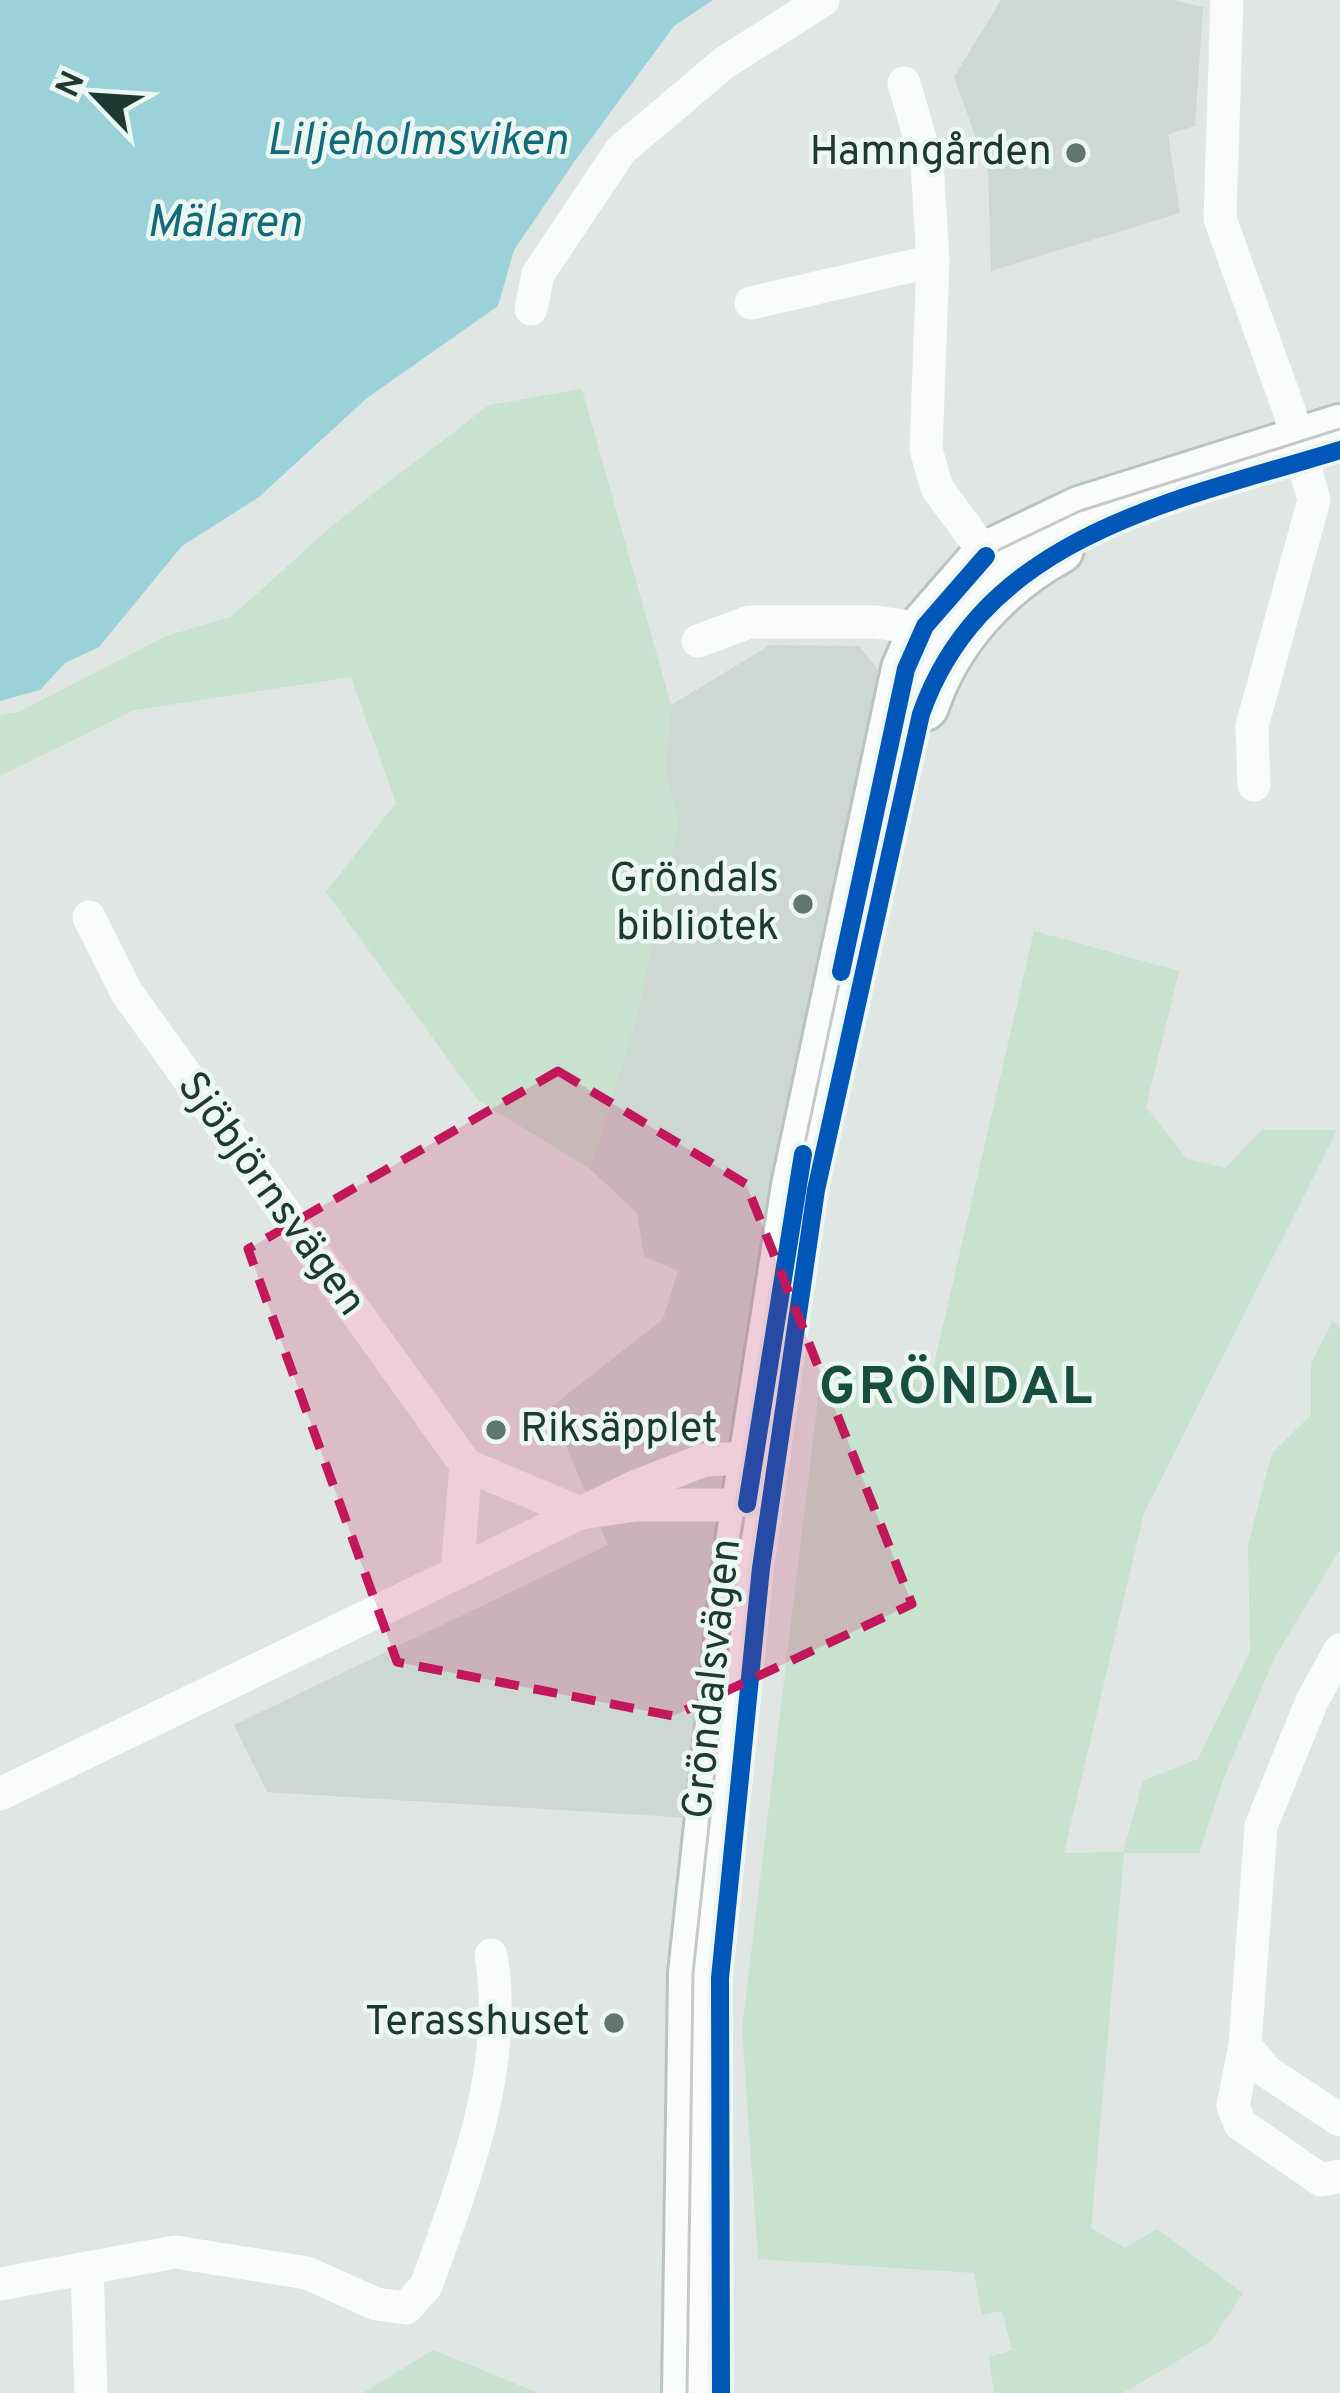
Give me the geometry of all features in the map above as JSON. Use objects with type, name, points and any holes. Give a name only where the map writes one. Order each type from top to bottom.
[{"type":"street","points":[[531,309],[538,274],[621,150],[724,63],[823,0]]},
{"type":"street","points":[[1227,0],[1220,219],[1320,445],[1314,500],[1252,726],[1254,784]]},
{"type":"street","points":[[904,83],[926,164],[933,261],[926,449],[937,488],[997,569]]},
{"type":"street","points":[[751,303],[933,261]]},
{"type":"street","name":"Gröndalsvägen","points":[[687,2393],[693,1973],[810,1116],[906,669],[997,569],[1080,512],[1320,445]]},
{"type":"street","points":[[698,641],[749,622],[942,632]]},
{"type":"street","name":"Sjöbjörnsvägen","points":[[89,916],[127,993],[466,1465]]},
{"type":"street","points":[[0,1794],[580,1513],[704,1460],[765,1457]]},
{"type":"street","points":[[458,1573],[466,1465],[580,1513],[636,1505],[758,1505]]},
{"type":"street","name":"Gröndalsvägen","points":[[721,2393],[720,1978],[758,1505]]},
{"type":"street","points":[[1340,1650],[1312,1701],[1261,1826],[1245,2045],[1233,2106],[1240,2124],[1321,2180],[1340,2176]]},
{"type":"street","points":[[0,2284],[175,2252],[255,2261],[307,2273],[376,2303],[406,2308],[426,2286],[484,2101],[499,2004],[491,1955]]},
{"type":"street","points":[[1245,2045],[1266,2071],[1340,2120]]},
{"type":"street","points":[[87,2268],[91,2393]]},
{"type":"highlighted area","points":[[558,1071],[746,1184],[912,1604],[673,1716],[397,1662],[248,1249]]},
{"type":"shaded area","name":"Hamngården","points":[[1001,0],[1172,0],[1203,7],[1195,126],[1168,134],[1180,213],[991,271],[988,171],[954,77]]},
{"type":"shaded area","points":[[770,645],[859,646],[889,683],[690,1818],[267,1792],[234,1725],[608,1545],[550,1408],[663,1319],[678,1271],[644,1256],[637,1213],[590,1169],[637,1015],[678,822],[665,771],[671,705]]},
{"type":"green space","points":[[582,389],[671,705],[665,771],[678,822],[637,1016],[590,1169],[478,1100],[326,892],[396,803],[351,677],[135,710],[0,776],[0,715],[19,712],[166,636],[231,617],[334,524],[489,405]]},
{"type":"green space","points":[[1034,931],[1179,971],[1146,1107],[1187,1159],[1225,1168],[1262,1130],[1337,1130],[1144,1513],[1064,1853],[1123,1852],[1143,1781],[1198,1759],[1250,1652],[1248,1545],[1272,1453],[1311,1415],[1311,1363],[1333,1321],[1340,1329],[1340,1549],[1275,1657],[1223,1780],[1199,1853],[1124,1853],[1091,2228],[1125,2248],[1157,2229],[1243,2293],[1211,2341],[1123,2393],[994,2393],[989,2357],[1012,2350],[1002,2311],[982,2315],[974,2273],[758,2259],[742,2029],[822,1366],[930,1382]]},
{"type":"green space","points":[[433,2350],[538,2393],[363,2393]]},
{"type":"water","name":"Mälaren","points":[[0,0],[713,0],[674,26],[574,162],[514,250],[498,306],[367,398],[259,497],[182,546],[99,647],[65,663],[40,690],[0,701]]},
{"type":"tram line","points":[[687,2393],[693,1973],[739,1548],[796,1186],[906,669],[925,626],[986,556],[1080,511],[1340,429]]},
{"type":"tram line","points":[[717,2393],[720,1978],[761,1568],[816,1190],[921,714],[950,653],[990,604],[1039,565],[1153,508],[1340,450]]},
{"type":"cycle path","points":[[721,2393],[720,1978],[761,1568],[816,1190],[921,714],[950,653],[990,604],[1039,565],[1153,508],[1340,450]]},
{"type":"cycle path","points":[[841,972],[906,669],[925,626],[986,556]]},
{"type":"cycle path","points":[[747,1504],[803,1154]]},
{"type":"place","name":"Hamngården","points":[[1076,153]]},
{"type":"place","name":"Gröndals bibliotek","points":[[803,904]]},
{"type":"place","name":"Riksäpplet","points":[[496,1430]]},
{"type":"place","name":"Terasshuset","points":[[614,2023]]},
{"type":"district","name":"GRÖNDAL","points":[[957,1389]]},
{"type":"water label","name":"Liljeholmsviken","points":[[417,142]]}]
